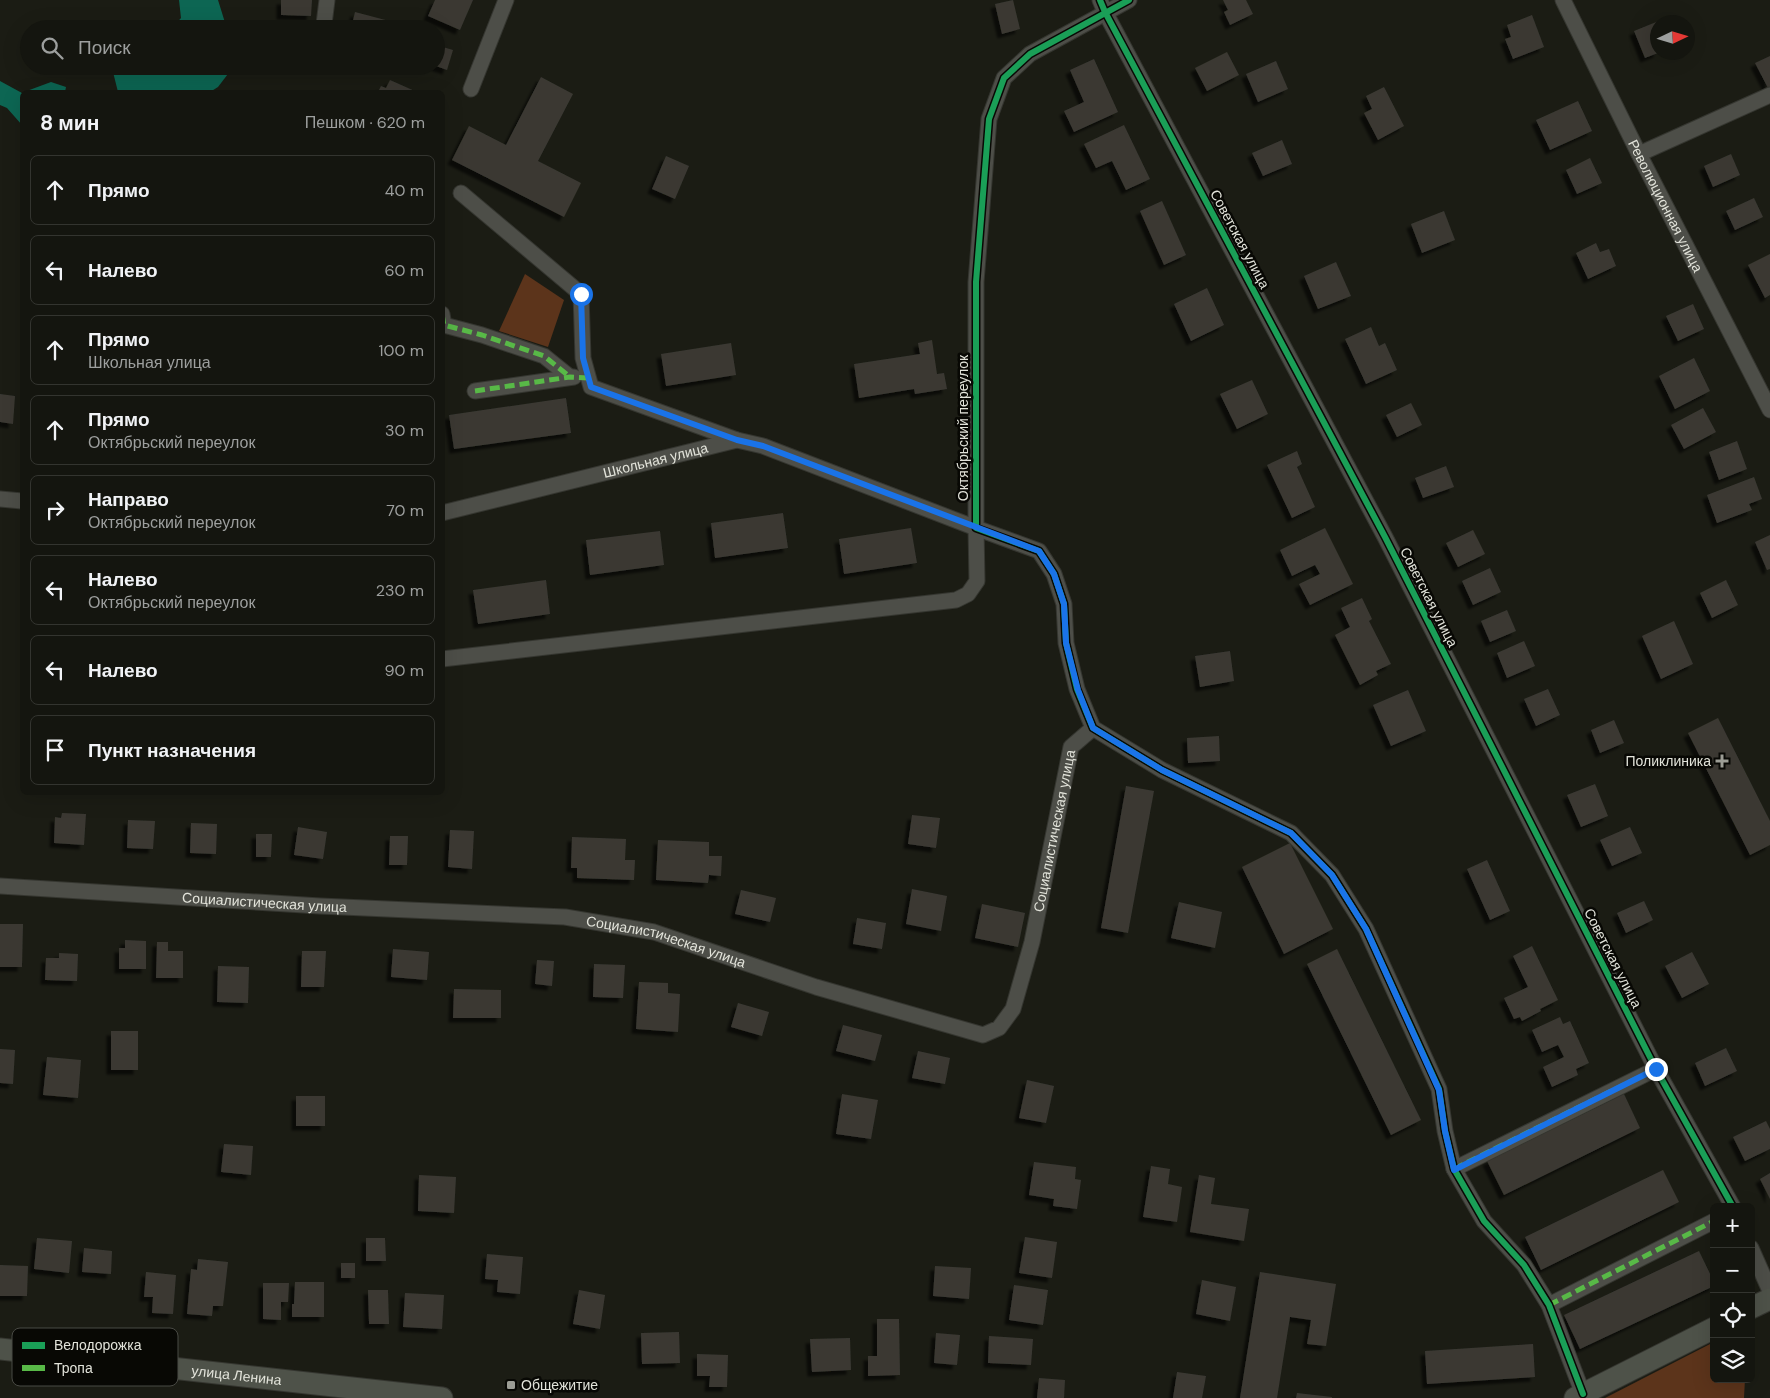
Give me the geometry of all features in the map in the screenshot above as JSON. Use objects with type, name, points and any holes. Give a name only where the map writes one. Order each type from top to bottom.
[{"type":"main road","points":[[1755,1306],[1770,1299]]},
{"type":"main road","points":[[1579,1396],[1710,1330]]},
{"type":"main road","name":"улица Ленина","points":[[178,1369],[442,1398]]},
{"type":"street","points":[[324,20],[326,0]]},
{"type":"street","points":[[471,89],[506,0]]},
{"type":"street","name":"Октябрьский переулок","points":[[445,659],[956,600],[968,594],[978,581],[976,528],[976,282],[989,119],[1004,78],[1030,54],[1102,6],[1130,0]]},
{"type":"street","name":"Революционная улица","points":[[1563,0],[1639,154],[1770,410]]},
{"type":"street","name":"Советская улица","points":[[1102,6],[1385,538],[1656,1069],[1731,1203]]},
{"type":"street","points":[[1639,154],[1770,95]]},
{"type":"street","points":[[461,193],[581,294],[583,358],[591,387],[737,440]]},
{"type":"street","points":[[445,323],[544,356],[570,377]]},
{"type":"street","points":[[475,391],[570,377],[588,378]]},
{"type":"street","name":"Школьная улица","points":[[445,512],[737,440],[763,446],[976,528]]},
{"type":"street","points":[[0,500],[20,501]]},
{"type":"street","points":[[976,528],[1039,551],[1054,574],[1064,604],[1066,643],[1075,680],[1093,728],[1162,770],[1291,833],[1332,875],[1366,929],[1439,1090],[1445,1131],[1454,1170],[1484,1221],[1524,1264],[1549,1306],[1579,1396]]},
{"type":"street","name":"Социалистическая улица","points":[[0,886],[311,906],[564,917],[654,932],[816,987],[983,1035],[999,1028],[1013,1009],[1032,942],[1072,747],[1093,728]]},
{"type":"street","points":[[1454,1170],[1656,1069]]},
{"type":"street","points":[[1549,1306],[1710,1223]]},
{"type":"street","points":[[1755,1257],[1770,1291]]},
{"type":"shaded area","points":[[179,0],[218,0],[224,20],[179,20],[181,18]]},
{"type":"shaded area","points":[[114,75],[227,75],[213,90],[118,90]]},
{"type":"shaded area","points":[[0,81],[20,92],[20,123],[7,108],[0,105]]},
{"type":"shaded area","points":[[51,82],[66,87],[65,90],[29,90]]},
{"type":"shaded area","points":[[525,274],[564,300],[548,347],[499,331]]},
{"type":"shaded area","points":[[1710,1344],[1710,1383],[1745,1383],[1744,1398],[1605,1398]]},
{"type":"building","points":[[281,0],[312,0],[311,16],[281,15]]},
{"type":"building","points":[[435,0],[473,0],[460,30],[445,23],[445,20],[437,20],[428,16]]},
{"type":"building","points":[[1013,0],[1020,29],[1002,34],[995,4]]},
{"type":"building","points":[[1223,0],[1246,0],[1253,14],[1230,25],[1224,12],[1228,10]]},
{"type":"building","points":[[355,12],[385,20],[353,20]]},
{"type":"building","points":[[1532,15],[1544,47],[1513,59],[1505,39],[1511,37],[1507,25]]},
{"type":"building","points":[[1650,25],[1650,56],[1645,58],[1634,31]]},
{"type":"building","points":[[445,48],[453,50],[447,70],[445,69]]},
{"type":"building","points":[[1227,52],[1239,75],[1207,91],[1195,68]]},
{"type":"building","points":[[1770,56],[1770,90],[1769,90],[1755,63]]},
{"type":"building","points":[[1094,59],[1118,112],[1074,132],[1064,111],[1084,102],[1070,70]]},
{"type":"building","points":[[1276,61],[1288,89],[1258,102],[1246,74]]},
{"type":"building","points":[[541,77],[573,94],[538,161],[581,183],[564,217],[452,160],[469,126],[506,145]]},
{"type":"building","points":[[390,80],[412,90],[379,90],[381,86],[386,88]]},
{"type":"building","points":[[1384,87],[1404,126],[1378,140],[1364,113],[1372,109],[1366,96]]},
{"type":"building","points":[[1578,101],[1592,131],[1550,150],[1536,120]]},
{"type":"building","points":[[1124,125],[1150,179],[1126,190],[1112,161],[1096,168],[1084,144]]},
{"type":"building","points":[[1282,140],[1292,164],[1263,176],[1252,153]]},
{"type":"building","points":[[1731,154],[1740,175],[1713,187],[1704,166]]},
{"type":"building","points":[[666,156],[689,166],[675,199],[652,189]]},
{"type":"building","points":[[1590,158],[1602,183],[1577,194],[1566,170]]},
{"type":"building","points":[[1754,198],[1763,217],[1735,230],[1726,211]]},
{"type":"building","points":[[1162,201],[1186,255],[1164,265],[1140,211]]},
{"type":"building","points":[[1444,211],[1455,240],[1422,253],[1411,224]]},
{"type":"building","points":[[1596,243],[1600,252],[1609,249],[1616,266],[1588,279],[1576,253]]},
{"type":"building","points":[[1770,254],[1770,295],[1765,298],[1748,265]]},
{"type":"building","points":[[1336,262],[1351,296],[1318,309],[1304,276]]},
{"type":"building","points":[[1207,288],[1224,325],[1191,341],[1174,304]]},
{"type":"building","points":[[1693,304],[1704,329],[1678,341],[1666,316]]},
{"type":"building","points":[[1371,327],[1379,346],[1385,343],[1397,370],[1366,384],[1345,339]]},
{"type":"building","points":[[932,340],[937,374],[944,373],[947,389],[915,394],[914,389],[859,398],[854,364],[920,354],[918,343]]},
{"type":"building","points":[[731,343],[736,375],[666,386],[661,354]]},
{"type":"building","points":[[1694,358],[1710,391],[1675,409],[1659,376]]},
{"type":"building","points":[[1252,380],[1268,414],[1237,429],[1220,394]]},
{"type":"building","points":[[0,394],[15,396],[13,424],[0,422]]},
{"type":"building","points":[[566,398],[571,433],[454,449],[449,415]]},
{"type":"building","points":[[1411,403],[1422,425],[1397,437],[1386,415]]},
{"type":"building","points":[[1703,408],[1716,432],[1684,449],[1671,425]]},
{"type":"building","points":[[1737,441],[1747,469],[1719,480],[1709,452]]},
{"type":"building","points":[[1297,451],[1302,464],[1297,467],[1315,507],[1292,518],[1267,465]]},
{"type":"building","points":[[1446,466],[1454,487],[1423,498],[1415,478]]},
{"type":"building","points":[[1754,477],[1762,499],[1749,504],[1752,510],[1717,523],[1707,495]]},
{"type":"building","points":[[783,513],[788,548],[715,558],[711,523]]},
{"type":"building","points":[[911,528],[917,563],[844,574],[839,539]]},
{"type":"building","points":[[1325,528],[1353,584],[1310,605],[1299,584],[1320,574],[1315,565],[1292,576],[1280,550]]},
{"type":"building","points":[[1473,530],[1485,554],[1458,567],[1446,543]]},
{"type":"building","points":[[660,531],[664,565],[590,575],[586,540]]},
{"type":"building","points":[[1770,535],[1770,569],[1767,570],[1755,542]]},
{"type":"building","points":[[1490,568],[1501,592],[1473,605],[1462,581]]},
{"type":"building","points":[[546,580],[550,614],[478,624],[473,590]]},
{"type":"building","points":[[1726,580],[1738,605],[1712,618],[1700,593]]},
{"type":"building","points":[[1362,598],[1372,619],[1369,621],[1391,664],[1376,671],[1378,675],[1360,685],[1335,635],[1350,627],[1341,608]]},
{"type":"building","points":[[1507,610],[1516,631],[1490,642],[1481,621]]},
{"type":"building","points":[[1674,621],[1693,664],[1661,679],[1642,636]]},
{"type":"building","points":[[1524,641],[1535,666],[1507,678],[1497,653]]},
{"type":"building","points":[[1230,651],[1234,681],[1200,687],[1195,656]]},
{"type":"building","points":[[1548,689],[1560,715],[1536,726],[1524,699]]},
{"type":"building","points":[[1408,690],[1426,731],[1391,746],[1373,705]]},
{"type":"building","points":[[1718,718],[1770,821],[1770,845],[1750,855],[1688,733]]},
{"type":"building","points":[[1614,720],[1624,743],[1600,753],[1591,730]]},
{"type":"building","points":[[1219,736],[1220,761],[1188,763],[1187,738]]},
{"type":"building","points":[[1595,784],[1608,816],[1581,827],[1567,795]]},
{"type":"building","points":[[1126,786],[1154,791],[1128,933],[1101,928]]},
{"type":"building","points":[[62,813],[86,814],[84,845],[54,843],[55,817],[61,818]]},
{"type":"building","points":[[912,815],[940,818],[936,848],[908,844]]},
{"type":"building","points":[[128,820],[155,821],[153,849],[127,848]]},
{"type":"building","points":[[191,823],[217,824],[216,854],[190,853]]},
{"type":"building","points":[[298,827],[327,832],[323,859],[294,855]]},
{"type":"building","points":[[1630,827],[1642,853],[1612,866],[1600,840]]},
{"type":"building","points":[[450,830],[474,831],[472,869],[448,867]]},
{"type":"building","points":[[256,834],[272,834],[271,857],[256,857]]},
{"type":"building","points":[[390,836],[408,836],[407,865],[389,865]]},
{"type":"building","points":[[572,837],[626,839],[625,860],[635,860],[634,880],[577,878],[577,868],[571,868]]},
{"type":"building","points":[[658,840],[709,842],[709,856],[722,856],[721,876],[709,875],[708,883],[656,880]]},
{"type":"building","points":[[1290,843],[1333,929],[1284,954],[1242,867]]},
{"type":"building","points":[[1487,860],[1510,911],[1490,920],[1467,869]]},
{"type":"building","points":[[912,889],[947,896],[941,931],[906,924]]},
{"type":"building","points":[[741,890],[776,898],[770,922],[735,914]]},
{"type":"building","points":[[1644,901],[1653,920],[1626,933],[1617,913]]},
{"type":"building","points":[[1179,902],[1222,912],[1215,948],[1171,938]]},
{"type":"building","points":[[982,904],[1025,913],[1018,947],[975,938]]},
{"type":"building","points":[[857,918],[886,923],[882,949],[853,944]]},
{"type":"building","points":[[0,924],[23,924],[22,967],[0,967]]},
{"type":"building","points":[[125,940],[146,941],[146,969],[119,969],[119,948],[125,948]]},
{"type":"building","points":[[157,942],[168,942],[168,951],[183,951],[183,978],[156,978]]},
{"type":"building","points":[[1532,946],[1558,1000],[1522,1021],[1520,1017],[1514,1019],[1504,998],[1528,987],[1513,956]]},
{"type":"building","points":[[393,949],[429,952],[427,980],[391,977]]},
{"type":"building","points":[[1337,949],[1421,1120],[1391,1135],[1307,964]]},
{"type":"building","points":[[302,951],[326,951],[324,987],[301,987]]},
{"type":"building","points":[[1692,952],[1709,984],[1682,998],[1665,966]]},
{"type":"building","points":[[59,953],[78,954],[77,981],[45,980],[46,958],[59,958]]},
{"type":"building","points":[[537,960],[554,961],[552,986],[535,984]]},
{"type":"building","points":[[594,964],[625,965],[623,998],[593,997]]},
{"type":"building","points":[[218,966],[249,967],[248,1003],[217,1002]]},
{"type":"building","points":[[639,982],[668,983],[668,993],[680,994],[678,1032],[636,1029]]},
{"type":"building","points":[[454,989],[501,990],[501,1018],[453,1018]]},
{"type":"building","points":[[738,1003],[769,1012],[762,1036],[731,1027]]},
{"type":"building","points":[[1560,1017],[1563,1024],[1570,1021],[1589,1063],[1576,1069],[1578,1075],[1552,1087],[1543,1067],[1564,1057],[1558,1045],[1542,1052],[1532,1030]]},
{"type":"building","points":[[843,1025],[882,1035],[875,1061],[836,1051]]},
{"type":"building","points":[[111,1031],[138,1031],[138,1070],[111,1070]]},
{"type":"building","points":[[1726,1048],[1737,1071],[1705,1086],[1695,1063]]},
{"type":"building","points":[[0,1049],[15,1050],[13,1084],[0,1083]]},
{"type":"building","points":[[918,1051],[950,1058],[945,1084],[912,1078]]},
{"type":"building","points":[[47,1057],[81,1060],[78,1098],[43,1095]]},
{"type":"building","points":[[1027,1080],[1054,1086],[1046,1123],[1019,1118]]},
{"type":"building","points":[[842,1094],[878,1100],[871,1139],[836,1134]]},
{"type":"building","points":[[1624,1094],[1640,1128],[1504,1195],[1487,1161]]},
{"type":"building","points":[[296,1096],[325,1096],[325,1126],[296,1126]]},
{"type":"building","points":[[1766,1121],[1770,1129],[1770,1149],[1745,1161],[1733,1137]]},
{"type":"building","points":[[224,1144],[253,1146],[251,1175],[221,1172]]},
{"type":"building","points":[[1034,1162],[1076,1167],[1075,1179],[1081,1180],[1077,1209],[1053,1206],[1054,1199],[1029,1195]]},
{"type":"building","points":[[1151,1166],[1170,1169],[1168,1184],[1182,1187],[1177,1222],[1143,1217]]},
{"type":"building","points":[[1663,1170],[1679,1202],[1541,1270],[1525,1237]]},
{"type":"building","points":[[1770,1173],[1770,1199],[1760,1179]]},
{"type":"building","points":[[419,1175],[456,1177],[454,1213],[418,1211]]},
{"type":"building","points":[[1199,1175],[1215,1178],[1211,1204],[1249,1209],[1244,1241],[1190,1232]]},
{"type":"building","points":[[1025,1237],[1057,1242],[1052,1278],[1019,1273]]},
{"type":"building","points":[[37,1238],[72,1241],[69,1273],[34,1269]]},
{"type":"building","points":[[366,1238],[385,1238],[386,1261],[366,1261]]},
{"type":"building","points":[[84,1248],[112,1251],[111,1274],[82,1272]]},
{"type":"building","points":[[1699,1251],[1710,1274],[1710,1288],[1580,1349],[1564,1315]]},
{"type":"building","points":[[487,1254],[523,1257],[520,1294],[497,1292],[498,1280],[485,1279]]},
{"type":"building","points":[[198,1259],[228,1262],[223,1306],[213,1306],[212,1316],[187,1314],[191,1269],[197,1270]]},
{"type":"building","points":[[341,1263],[355,1263],[355,1278],[341,1278]]},
{"type":"building","points":[[0,1265],[28,1266],[27,1296],[0,1296]]},
{"type":"building","points":[[935,1266],[971,1268],[969,1299],[933,1296]]},
{"type":"building","points":[[146,1272],[176,1275],[173,1314],[152,1313],[153,1297],[144,1297]]},
{"type":"building","points":[[1260,1272],[1336,1284],[1326,1346],[1307,1344],[1311,1320],[1290,1317],[1277,1398],[1240,1398]]},
{"type":"building","points":[[1202,1280],[1236,1287],[1230,1321],[1196,1314]]},
{"type":"building","points":[[295,1282],[324,1282],[324,1317],[292,1317]]},
{"type":"building","points":[[263,1283],[289,1283],[288,1302],[281,1302],[281,1320],[263,1319]]},
{"type":"building","points":[[1014,1285],[1048,1290],[1043,1325],[1009,1320]]},
{"type":"building","points":[[368,1290],[388,1290],[389,1324],[369,1324]]},
{"type":"building","points":[[579,1290],[605,1295],[600,1329],[573,1324]]},
{"type":"building","points":[[405,1293],[444,1295],[442,1329],[403,1327]]},
{"type":"building","points":[[877,1319],[899,1319],[900,1375],[868,1376],[868,1356],[877,1356]]},
{"type":"building","points":[[679,1332],[680,1363],[642,1364],[641,1333]]},
{"type":"building","points":[[936,1333],[960,1335],[957,1365],[934,1363]]},
{"type":"building","points":[[989,1336],[1033,1339],[1031,1365],[988,1363]]},
{"type":"building","points":[[850,1338],[851,1370],[812,1372],[810,1339]]},
{"type":"building","points":[[1533,1344],[1535,1377],[1427,1384],[1425,1351]]},
{"type":"building","points":[[697,1354],[728,1355],[727,1387],[709,1387],[710,1376],[697,1376]]},
{"type":"building","points":[[1177,1372],[1206,1376],[1202,1398],[1173,1398]]},
{"type":"building","points":[[1039,1378],[1065,1380],[1064,1398],[1037,1398]]},
{"type":"building","points":[[1297,1393],[1332,1397],[1332,1398],[1296,1398]]},
{"type":"marked path","points":[[445,325],[482,335],[544,356],[570,377]]},
{"type":"marked path","points":[[475,391],[570,377],[588,378]]},
{"type":"marked path","points":[[1454,1169],[1656,1069]]},
{"type":"marked path","points":[[1549,1305],[1710,1223]]},
{"type":"cycle path","points":[[1100,0],[1385,537],[1656,1069],[1731,1203]]},
{"type":"cycle path","points":[[1129,0],[1030,54],[1004,78],[989,119],[976,282],[976,528],[1039,551],[1054,574],[1064,604],[1066,643],[1077,689],[1093,728],[1162,770],[1291,833],[1332,875],[1366,929],[1439,1089],[1445,1131],[1454,1169],[1484,1221],[1524,1265],[1549,1305],[1583,1394]]},
{"type":"place","name":"Поликлиника","points":[[1722,761]]},
{"type":"place","name":"Общежитие","points":[[511,1385]]},
{"type":"route","points":[[581,294],[583,358],[591,387],[737,440],[763,446],[1039,551],[1054,574],[1064,604],[1066,643],[1078,690],[1093,728],[1162,770],[1291,833],[1332,875],[1366,929],[1439,1090],[1445,1131],[1454,1170],[1656,1069]]}]
